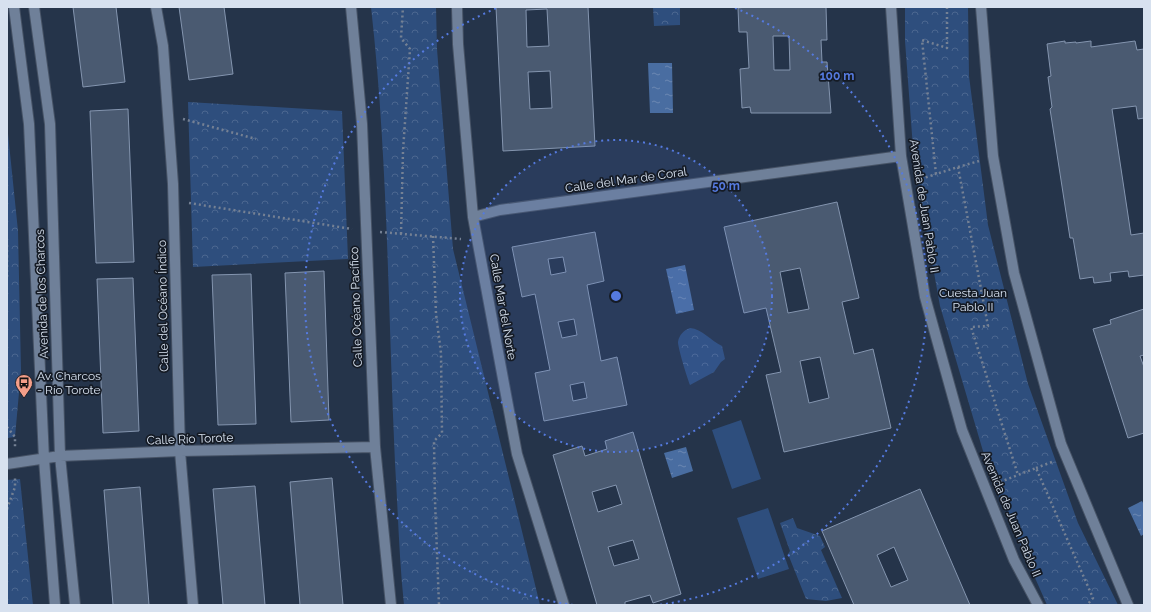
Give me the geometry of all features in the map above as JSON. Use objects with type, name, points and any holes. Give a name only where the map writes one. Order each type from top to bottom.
[{"type":"street","name":"Avenida de los Charcos","points":[[14,7],[29,124],[44,459],[55,605]]},
{"type":"street","name":"Avenida de los Charcos","points":[[34,7],[50,124],[60,456],[75,605]]},
{"type":"street","name":"Calle del Océano Índico","points":[[156,7],[163,46],[174,201],[180,452],[193,605]]},
{"type":"street","name":"Calle Océano Pacífico","points":[[351,7],[362,124],[375,447],[391,605]]},
{"type":"street","name":"Calle Mar del Norte","points":[[457,7],[459,51],[473,217],[517,454],[564,605]]},
{"type":"street","name":"Avenida de Juan Pablo II","points":[[891,7],[901,156],[925,297],[962,430],[1014,560],[1038,605]]},
{"type":"street","points":[[981,7],[993,156],[1014,273],[1060,444],[1128,605]]},
{"type":"street","name":"Calle del Mar de Coral","points":[[473,217],[500,210],[901,156]]},
{"type":"street","name":"Calle Río Torote","points":[[7,464],[60,456],[375,447]]},
{"type":"path","points":[[401,234],[403,151],[410,48],[401,38],[403,7]]},
{"type":"path","points":[[947,7],[947,48],[922,40],[936,174],[993,156]]},
{"type":"path","points":[[168,116],[256,139]]},
{"type":"path","points":[[958,167],[988,326],[971,327],[1018,475]]},
{"type":"path","points":[[174,201],[366,231],[478,241]]},
{"type":"path","points":[[433,236],[436,314],[441,353],[442,389],[442,433],[434,441],[440,605]]},
{"type":"path","points":[[7,245],[7,280]]},
{"type":"path","points":[[994,484],[1055,461]]},
{"type":"path","points":[[1036,468],[1093,598],[1087,605]]},
{"type":"green space","points":[[371,7],[436,7],[437,49],[453,249],[540,605],[404,605],[395,463],[387,235],[381,121]]},
{"type":"green space","points":[[653,7],[680,7],[680,25],[654,26]]},
{"type":"green space","name":"Cuesta Juan Pablo II","points":[[905,7],[968,7],[969,76],[988,225],[1028,384],[1078,523],[1118,605],[1047,605],[991,478],[940,306],[914,161],[905,41]]},
{"type":"green space","points":[[188,102],[342,111],[348,259],[193,267]]},
{"type":"green space","points":[[7,124],[18,231],[21,370],[15,437],[7,438]]},
{"type":"green space","points":[[690,328],[699,331],[722,346],[725,359],[714,372],[690,385],[678,342],[682,333]]},
{"type":"green space","points":[[741,420],[761,479],[732,489],[712,430]]},
{"type":"green space","points":[[20,479],[33,605],[7,605],[7,480]]},
{"type":"green space","points":[[768,508],[789,569],[758,579],[737,518]]},
{"type":"green space","points":[[793,518],[797,528],[820,536],[825,547],[821,550],[842,598],[826,601],[806,599],[788,554],[790,551],[780,523]]},
{"type":"water","points":[[648,63],[672,63],[673,113],[650,113]]},
{"type":"water","points":[[685,265],[694,310],[676,314],[666,269]]},
{"type":"water","points":[[686,447],[693,471],[672,478],[664,453]]},
{"type":"water","points":[[1142,501],[1144,505],[1144,534],[1141,536],[1128,508]]},
{"type":"building","points":[[73,7],[116,7],[125,82],[83,87]]},
{"type":"building","points":[[179,7],[224,7],[233,74],[189,80]]},
{"type":"building","points":[[496,7],[588,7],[595,146],[503,151]],"holes":[[[547,9],[549,46],[527,47],[526,10]],[[550,71],[552,108],[530,109],[528,72]]]},
{"type":"building","points":[[826,7],[827,40],[821,40],[822,62],[827,62],[831,113],[751,113],[750,107],[742,108],[740,69],[749,68],[747,32],[739,32],[738,8]],"holes":[[[773,36],[789,36],[790,70],[774,70]]]},
{"type":"building","points":[[1065,41],[1065,43],[1076,43],[1091,41],[1091,47],[1135,41],[1137,50],[1144,49],[1144,118],[1138,119],[1136,106],[1112,109],[1131,235],[1144,233],[1144,275],[1129,277],[1128,271],[1110,273],[1111,281],[1094,283],[1093,277],[1080,279],[1073,238],[1070,238],[1050,109],[1052,107],[1048,77],[1051,76],[1047,44]]},
{"type":"building","points":[[128,109],[134,262],[96,263],[90,111]]},
{"type":"building","points":[[837,202],[859,298],[842,302],[854,354],[873,349],[891,428],[784,452],[766,375],[781,372],[766,308],[744,313],[724,227]],"holes":[[[800,268],[809,309],[788,313],[780,272]],[[820,357],[829,398],[809,403],[800,361]]]},
{"type":"building","points":[[595,232],[604,281],[587,285],[601,361],[617,357],[627,405],[544,421],[535,373],[550,370],[535,294],[522,297],[512,247]],"holes":[[[563,257],[566,272],[551,275],[548,259]],[[574,319],[577,335],[562,338],[558,322]],[[584,382],[587,398],[573,401],[570,385]]]},
{"type":"building","points":[[324,271],[329,420],[291,422],[285,273]]},
{"type":"building","points":[[251,274],[256,424],[218,425],[212,275]]},
{"type":"building","points":[[133,278],[139,431],[103,433],[97,279]]},
{"type":"building","points":[[1144,309],[1144,355],[1140,356],[1144,367],[1144,433],[1128,438],[1093,329],[1111,324],[1110,320]]},
{"type":"building","points":[[633,432],[681,594],[653,603],[650,595],[625,602],[625,605],[597,605],[553,455],[582,446],[585,456],[607,449],[605,441]],"holes":[[[616,485],[622,504],[598,512],[592,492]],[[633,540],[639,559],[614,566],[608,547]]]},
{"type":"building","points":[[332,478],[343,605],[300,605],[290,482]]},
{"type":"building","points":[[255,486],[265,605],[223,605],[213,489]]},
{"type":"building","points":[[140,487],[149,605],[113,605],[104,490]]},
{"type":"building","points":[[920,489],[970,605],[854,605],[822,531]],"holes":[[[894,547],[908,580],[891,587],[877,555]]]},
{"type":"place","name":"Av. Charcos - Río Torote","points":[[24,398]]}]
